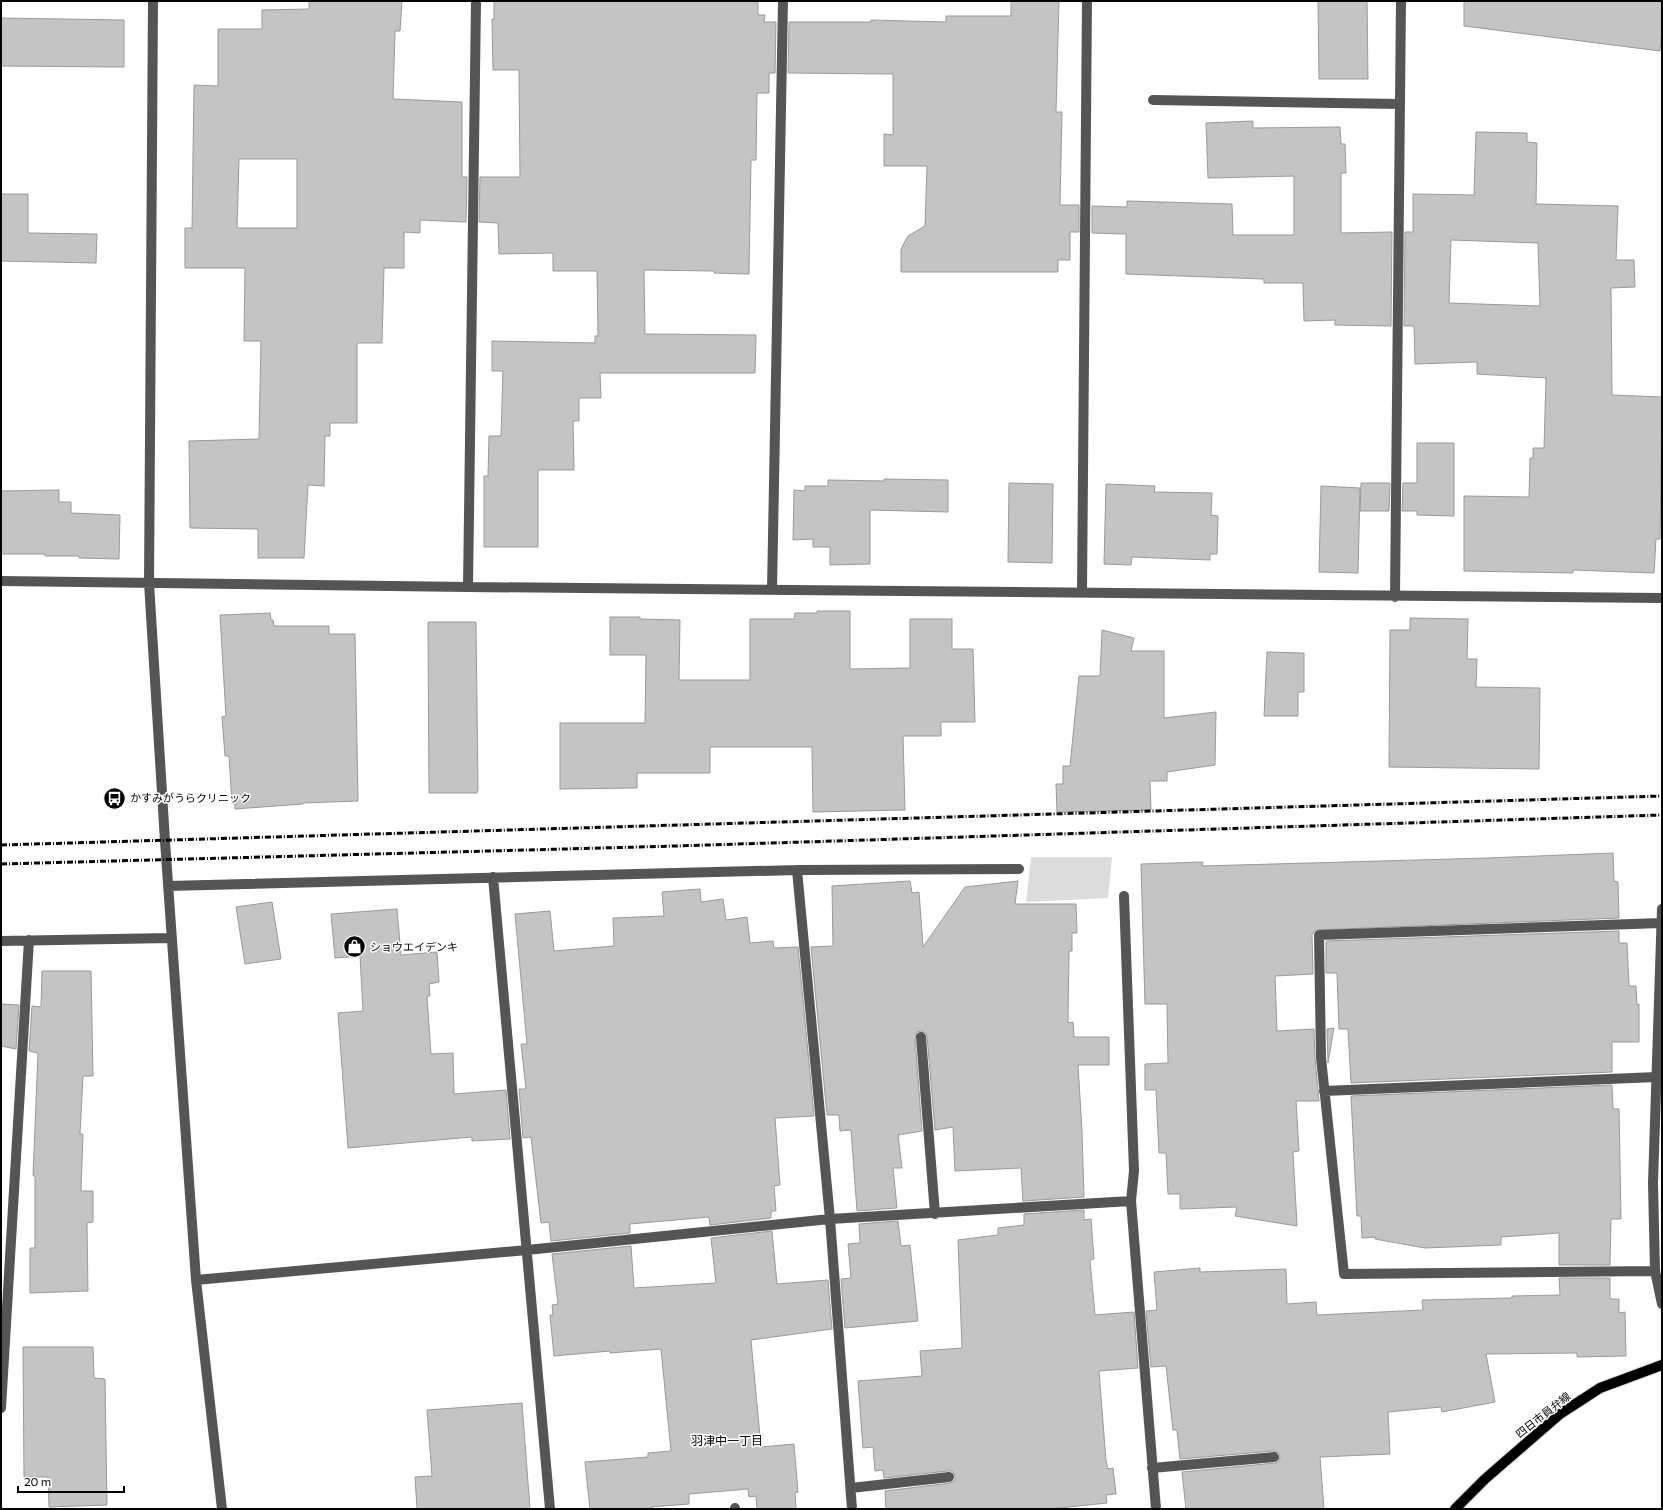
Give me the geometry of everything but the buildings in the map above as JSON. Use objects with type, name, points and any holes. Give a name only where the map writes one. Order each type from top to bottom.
[{"type":"main road","name":"四日市員弁線","points":[[1454,1509],[1484,1479],[1560,1414],[1600,1388],[1662,1364]]},
{"type":"street","points":[[153,1],[149,583],[171,938],[196,1280],[222,1509]]},
{"type":"street","points":[[468,587],[476,1]]},
{"type":"street","points":[[772,590],[783,1]]},
{"type":"street","points":[[1082,592],[1087,1]]},
{"type":"street","points":[[1395,597],[1401,1]]},
{"type":"street","points":[[1153,100],[1400,104]]},
{"type":"street","points":[[1,581],[468,587],[1082,592],[1395,597],[1662,598]]},
{"type":"street","points":[[168,886],[797,870],[1019,869]]},
{"type":"street","points":[[797,870],[830,1219],[852,1509]]},
{"type":"street","points":[[493,877],[550,1509]]},
{"type":"street","points":[[1124,896],[1134,1171],[1132,1201],[1156,1509]]},
{"type":"street","points":[[1662,909],[1653,1183],[1654,1271],[1662,1304]]},
{"type":"street","points":[[1654,1271],[1344,1274],[1321,1058],[1319,935],[1662,923]]},
{"type":"street","points":[[1,941],[171,938]]},
{"type":"street","points":[[1,1408],[29,940]]},
{"type":"street","points":[[921,1037],[935,1214]]},
{"type":"street","points":[[1324,1091],[1657,1077]]},
{"type":"street","points":[[196,1280],[527,1250],[830,1219],[935,1214],[1132,1201]]},
{"type":"street","points":[[1152,1468],[1274,1457]]},
{"type":"street","points":[[851,1488],[949,1476]]},
{"type":"shaded area","points":[[1031,857],[1112,857],[1108,898],[1026,902]]},
{"type":"railway","points":[[1,845],[1662,796]]},
{"type":"railway","points":[[1,864],[676,846],[1662,815]]},
{"type":"place","name":"かすみがうらクリニック","points":[[114,798]]},
{"type":"place","name":"ショウエイデンキ","points":[[354,947]]},
{"type":"district","name":"羽津中一丁目","points":[[727,1441]]}]
